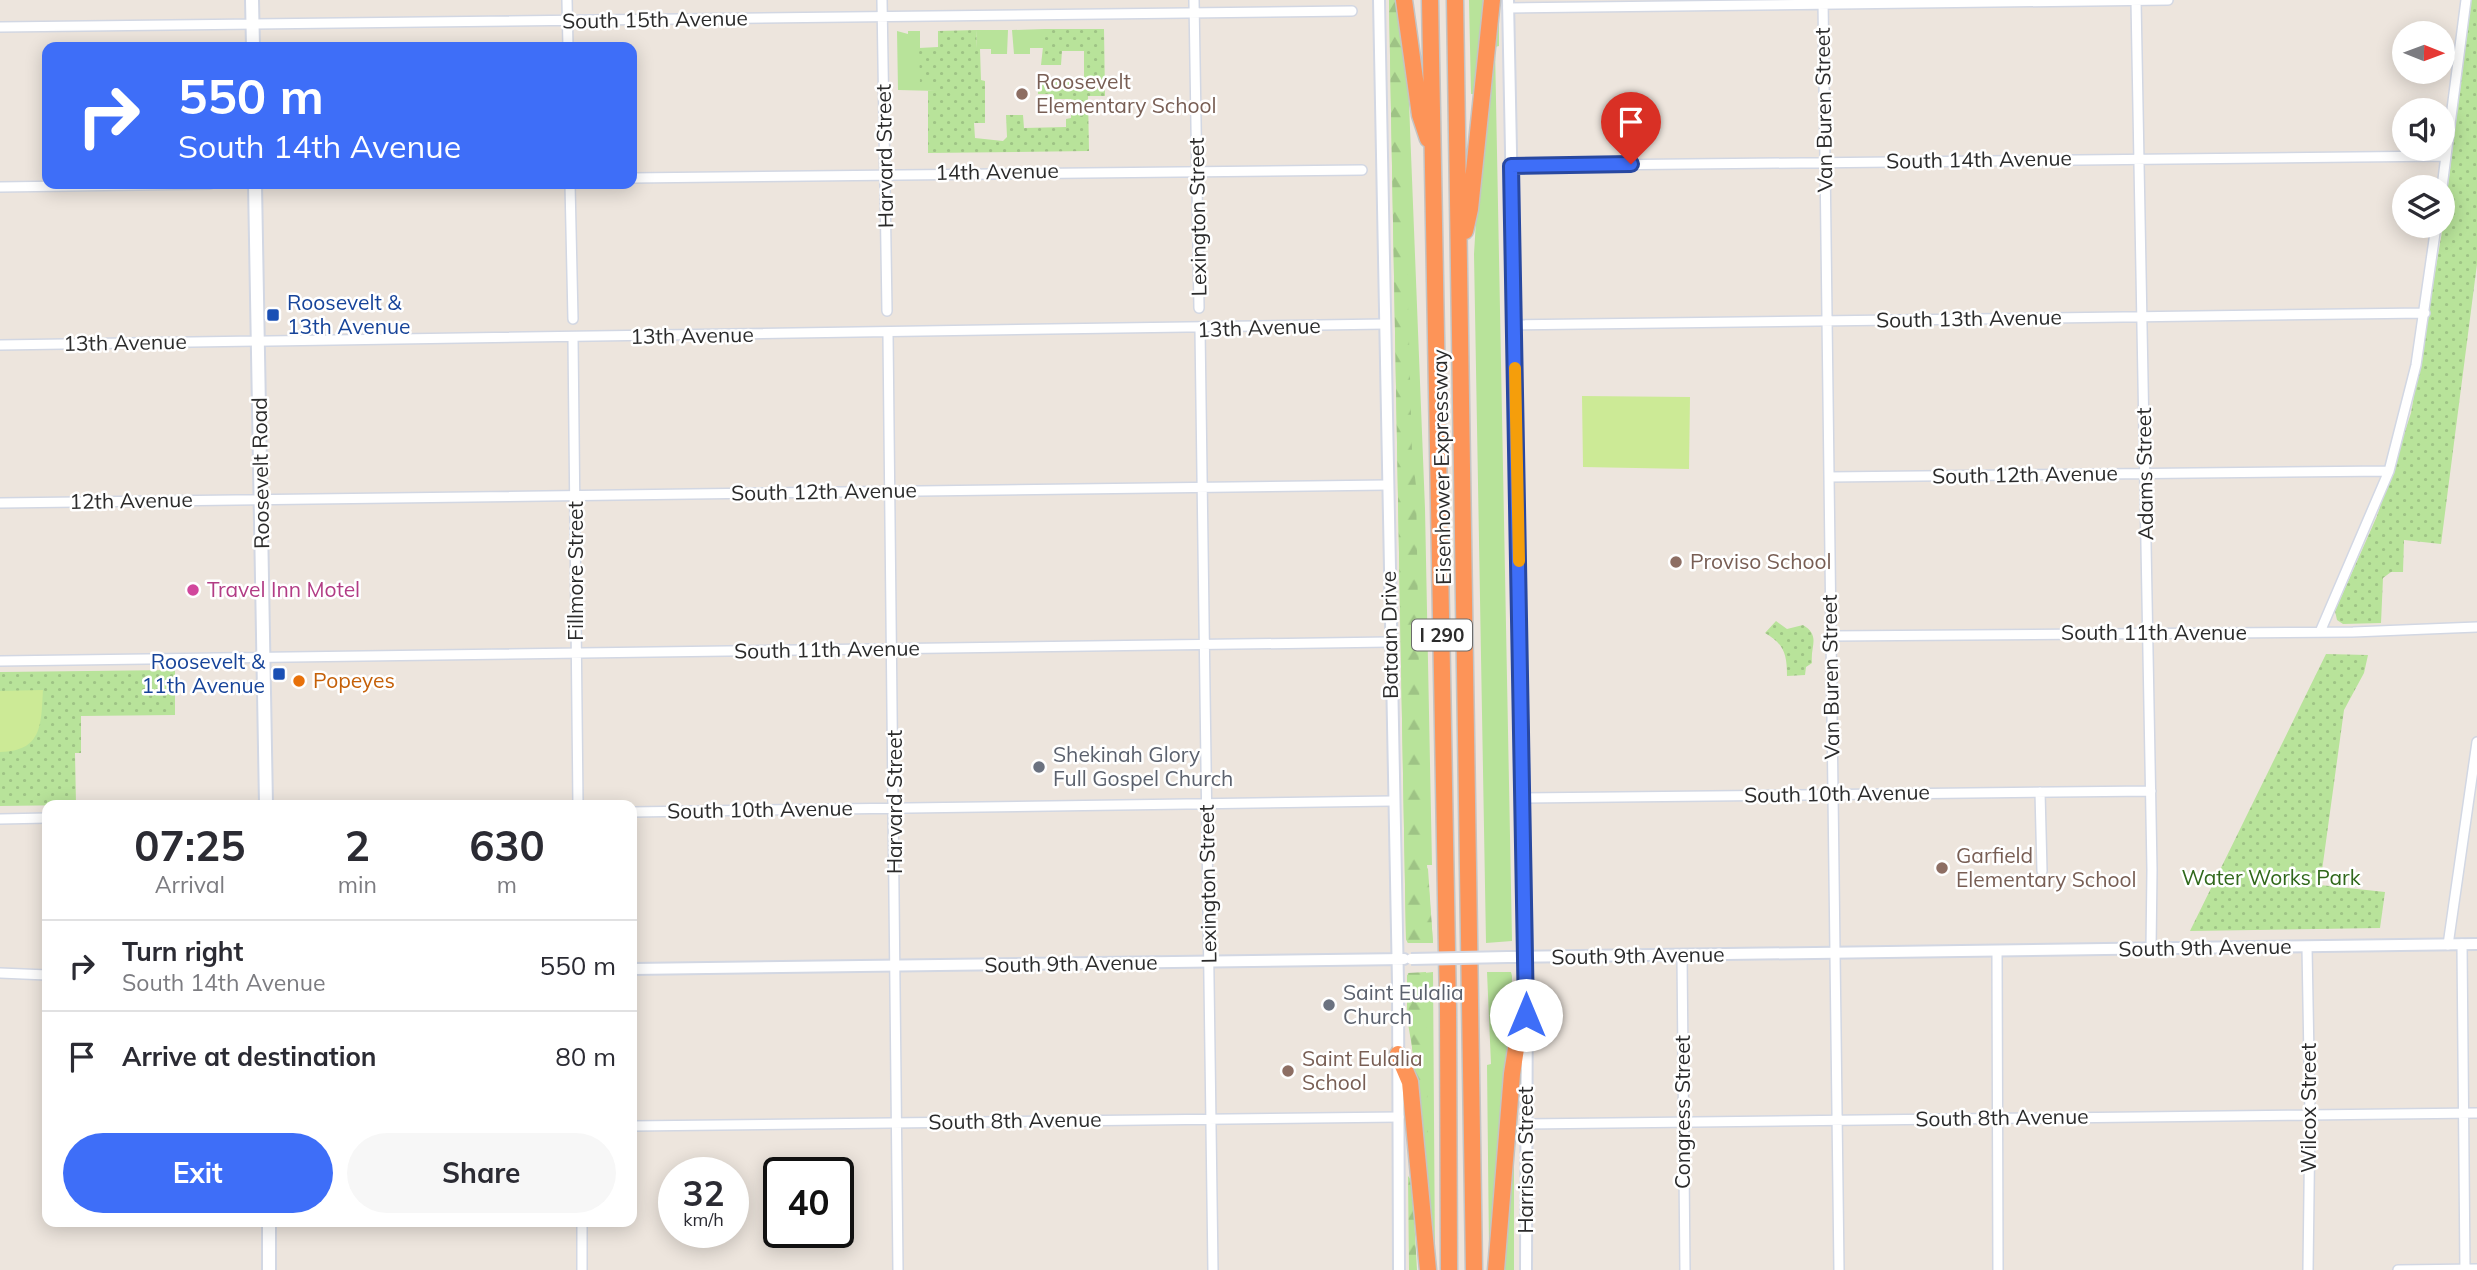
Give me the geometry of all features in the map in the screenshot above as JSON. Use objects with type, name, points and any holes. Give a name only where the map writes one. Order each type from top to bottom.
[{"type":"highway","points":[[1404,0],[1420,115],[1433,152]]},
{"type":"highway","name":"Eisenhower Expressway","points":[[1430,0],[1447,982],[1449,1270]]},
{"type":"highway","name":"Eisenhower Expressway","points":[[1455,0],[1474,1270]]},
{"type":"highway","points":[[1459,254],[1470,209],[1492,0]]},
{"type":"highway","points":[[1496,1270],[1512,1074],[1518,1036],[1526,1015]]},
{"type":"highway","points":[[1398,1054],[1410,1082],[1428,1270]]},
{"type":"main road","points":[[252,0],[253,42]]},
{"type":"main road","name":"Roosevelt Road","points":[[255,189],[266,800]]},
{"type":"main road","points":[[269,1227],[269,1270]]},
{"type":"street","points":[[567,0],[568,42]]},
{"type":"street","name":"Harvard Street","points":[[882,0],[887,312]]},
{"type":"street","name":"Lexington Street","points":[[1195,0],[1199,308]]},
{"type":"street","name":"Bataan Drive","points":[[1379,0],[1397,959],[1399,1270]]},
{"type":"street","name":"Adams Street","points":[[2136,0],[2151,791],[2151,949]]},
{"type":"street","points":[[1508,4],[2168,0]]},
{"type":"street","points":[[2453,98],[2466,0]]},
{"type":"street","name":"Van Buren Street","points":[[1823,2],[1839,1270]]},
{"type":"street","name":"Harrison Street","points":[[1508,4],[1527,957],[1526,1270]]},
{"type":"street","name":"South 15th Avenue","points":[[0,27],[1352,11]]},
{"type":"street","name":"South 14th Avenue","points":[[1511,166],[2392,156]]},
{"type":"street","name":"14th Avenue","points":[[637,178],[1362,170]]},
{"type":"street","points":[[0,187],[42,186]]},
{"type":"street","points":[[570,189],[573,319]]},
{"type":"street","points":[[2320,632],[2389,471],[2405,414],[2425,313],[2435,238]]},
{"type":"street","name":"South 13th Avenue","points":[[1514,325],[2425,313]]},
{"type":"street","name":"13th Avenue","points":[[0,345],[888,334],[1385,324]]},
{"type":"street","name":"Lexington Street","points":[[1200,329],[1213,1270]]},
{"type":"street","name":"Harvard Street","points":[[888,334],[898,1270]]},
{"type":"street","name":"Fillmore Street","points":[[573,338],[578,800]]},
{"type":"street","name":"South 12th Avenue","points":[[1829,477],[2389,471]]},
{"type":"street","name":"South 12th Avenue","points":[[261,499],[1387,485]]},
{"type":"street","name":"12th Avenue","points":[[0,503],[261,499]]},
{"type":"street","name":"South 11th Avenue","points":[[1831,636],[2320,632],[2477,627]]},
{"type":"street","name":"South 11th Avenue","points":[[0,661],[1390,642]]},
{"type":"street","points":[[2448,945],[2474,786],[2477,742]]},
{"type":"street","name":"South 10th Avenue","points":[[1524,798],[2151,791]]},
{"type":"street","points":[[2040,792],[2042,871]]},
{"type":"street","name":"South 10th Avenue","points":[[637,812],[1392,802]]},
{"type":"street","points":[[0,819],[42,818]]},
{"type":"street","points":[[2462,944],[2465,1270]]},
{"type":"street","name":"South 9th Avenue","points":[[637,969],[2477,944]]},
{"type":"street","name":"Wilcox Street","points":[[2307,947],[2310,1115],[2308,1270]]},
{"type":"street","points":[[1997,951],[1998,1270]]},
{"type":"street","name":"Congress Street","points":[[1682,955],[1685,1270]]},
{"type":"street","points":[[0,973],[42,975]]},
{"type":"street","name":"South 8th Avenue","points":[[1526,1124],[2477,1113]]},
{"type":"street","name":"South 8th Avenue","points":[[637,1126],[1399,1117]]},
{"type":"street","points":[[582,1227],[582,1270]]},
{"type":"street","points":[[2398,1270],[2477,1269]]},
{"type":"green space","points":[[1389,0],[1400,0],[1407,52],[1425,509],[1432,865],[1427,865],[1433,943],[1408,943],[1406,939]]},
{"type":"green space","points":[[1389,0],[1396,0],[1401,38],[1412,452],[1416,486],[1422,862],[1428,869],[1433,943],[1408,943],[1406,939]]},
{"type":"green space","points":[[1469,0],[1487,0],[1477,94],[1471,94]]},
{"type":"green space","points":[[1499,0],[1499,46],[1495,47],[1512,941],[1486,943],[1474,254],[1478,187]]},
{"type":"green space","points":[[2471,0],[2477,0],[2477,264],[2441,544],[2404,540],[2403,572],[2391,572],[2383,578],[2381,623],[2343,624],[2337,620],[2335,611],[2377,516],[2411,413],[2441,238],[2455,238],[2455,175],[2449,175],[2451,161],[2455,161],[2455,129]]},
{"type":"green space","points":[[1045,29],[1045,48],[1030,48],[1030,54],[1014,54],[1012,30]]},
{"type":"green space","points":[[1045,29],[1104,29],[1105,96],[1088,96],[1089,151],[928,153],[928,91],[938,90],[938,83],[920,83],[919,48],[938,47],[938,31],[976,30],[981,80],[985,81],[985,123],[974,123],[975,138],[1003,141],[1007,137],[1006,115],[1023,115],[1024,128],[1066,127],[1066,119],[1071,118],[1071,99],[1053,99],[1053,94],[1038,94],[1038,80],[1084,82],[1084,51],[1062,51],[1061,65],[1041,65]]},
{"type":"green space","points":[[976,30],[1008,30],[1007,54],[991,54],[991,49],[977,49]]},
{"type":"green space","points":[[897,31],[908,34],[908,31],[920,31],[920,83],[938,83],[938,91],[898,90]]},
{"type":"green space","points":[[1582,396],[1690,397],[1689,469],[1583,467]]},
{"type":"green space","points":[[1776,621],[1787,629],[1803,625],[1812,633],[1812,663],[1806,667],[1805,675],[1787,676],[1783,650],[1765,633]]},
{"type":"green space","name":"Water Works Park","points":[[2326,654],[2368,655],[2364,673],[2344,710],[2320,885],[2385,892],[2380,928],[2190,931]]},
{"type":"green space","points":[[175,670],[175,715],[81,716],[81,753],[75,753],[76,800],[42,800],[42,805],[0,806],[0,672]]},
{"type":"green space","points":[[43,690],[40,724],[32,741],[25,747],[0,752],[0,691]]},
{"type":"green space","points":[[1426,972],[1428,1143],[1424,1149],[1409,1022],[1407,979],[1408,973]]},
{"type":"green space","points":[[1433,972],[1435,1265],[1418,1081],[1407,1018],[1407,975]]},
{"type":"green space","points":[[1487,972],[1511,972],[1512,976],[1512,1028],[1493,1250],[1489,1250],[1487,1065],[1491,1064]]},
{"type":"green space","points":[[1517,1084],[1517,1131],[1514,1132],[1514,1270],[1501,1270]]},
{"type":"green space","points":[[1408,1176],[1412,1181],[1417,1270],[1409,1270]]},
{"type":"slow traffic","points":[[1515,368],[1519,561]]},
{"type":"place","name":"Roosevelt Elementary School","points":[[1022,94]]},
{"type":"place","name":"Roosevelt & 13th Avenue","points":[[273,315]]},
{"type":"place","name":"Proviso School","points":[[1676,562]]},
{"type":"place","name":"Travel Inn Motel","points":[[193,590]]},
{"type":"place","name":"Roosevelt & 11th Avenue","points":[[279,674]]},
{"type":"place","name":"Popeyes","points":[[299,681]]},
{"type":"place","name":"Shekinah Glory Full Gospel Church","points":[[1039,767]]},
{"type":"place","name":"Garfield Elementary School","points":[[1942,868]]},
{"type":"place","name":"Saint Eulalia Church","points":[[1329,1005]]},
{"type":"place","name":"Saint Eulalia School","points":[[1288,1071]]},
{"type":"route","points":[[1526,1015],[1511,166],[1631,164]]}]
